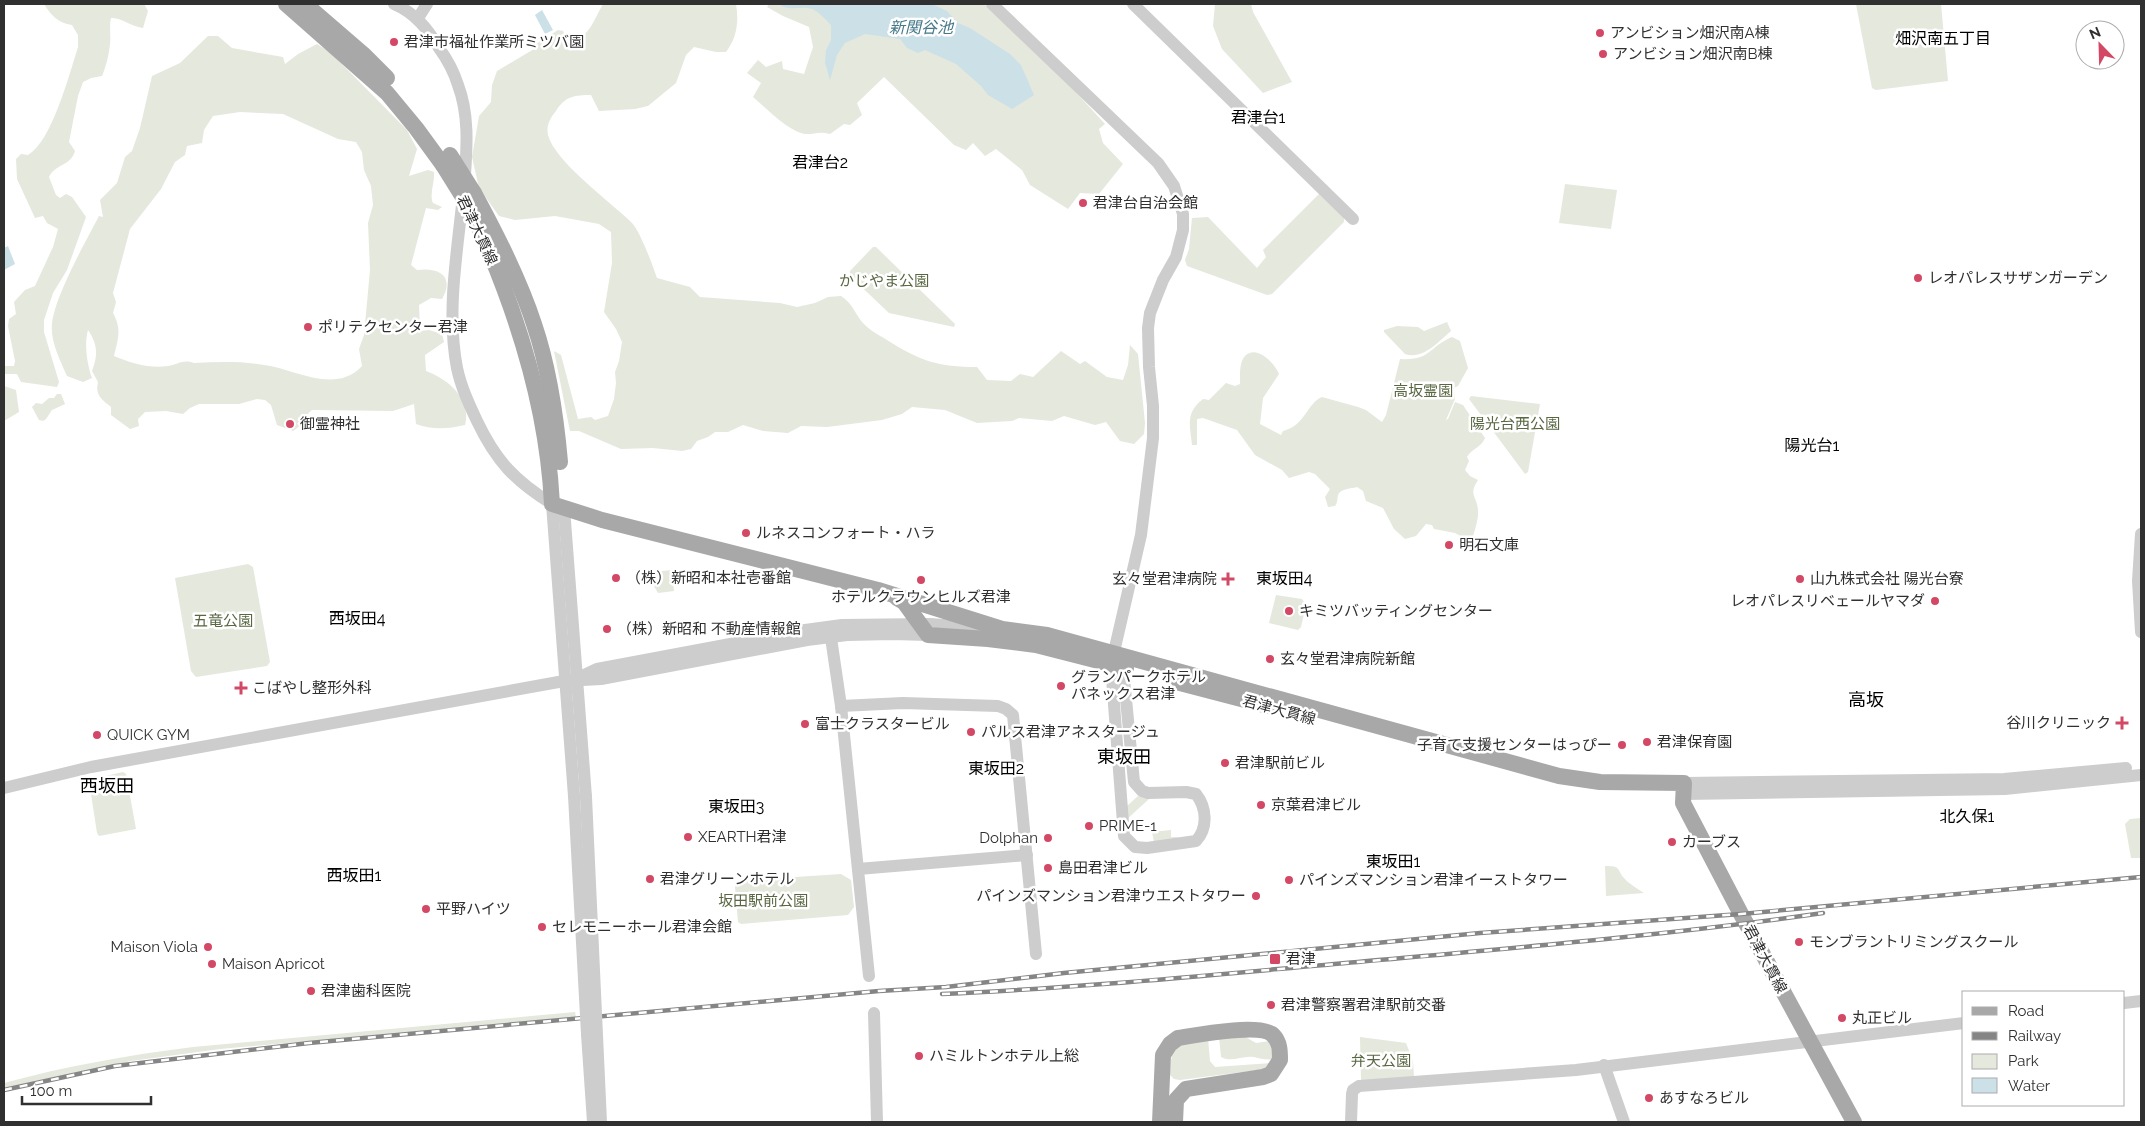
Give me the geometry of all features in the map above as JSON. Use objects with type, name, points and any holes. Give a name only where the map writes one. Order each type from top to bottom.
[{"type":"main road","name":"君津大貫線","points":[[288,4],[387,93],[474,193],[513,270],[539,340],[558,440],[558,506]]},
{"type":"main road","name":"君津大貫線","points":[[305,4],[363,54],[393,85],[428,126],[446,160],[471,210],[512,312],[544,421],[558,506]]},
{"type":"main road","name":"君津大貫線","points":[[558,506],[602,520],[891,594],[1002,629],[1047,635],[1116,662]]},
{"type":"main road","name":"君津大貫線","points":[[891,594],[904,602],[924,630],[1036,645],[1116,662],[1504,772],[1565,787],[1597,793],[1636,795],[1684,788],[1683,803],[1854,1122]]},
{"type":"main road","points":[[1160,1122],[1163,1055],[1170,1044],[1178,1038],[1240,1030],[1262,1029],[1272,1034],[1280,1050],[1280,1060],[1271,1074],[1256,1079],[1186,1089],[1176,1100],[1175,1122]]},
{"type":"street","points":[[394,4],[418,18],[429,31],[447,60],[459,85],[465,113],[467,147],[454,309],[457,368],[464,395],[484,436],[512,475],[558,506],[580,797],[601,1122]]},
{"type":"street","points":[[418,18],[427,4]]},
{"type":"street","points":[[992,4],[1158,163],[1174,186],[1183,214],[1183,230],[1176,257],[1154,301],[1148,328],[1149,367],[1154,406],[1153,438],[1141,535],[1116,662],[1124,836],[1135,846],[1146,848],[1196,841],[1204,828],[1205,818],[1203,806],[1196,794],[1186,792],[1148,793],[1142,791],[1134,782],[1116,662]]},
{"type":"street","points":[[1133,4],[1354,219]]},
{"type":"street","points":[[2141,534],[2138,581],[2141,632]]},
{"type":"street","points":[[4,788],[91,767],[570,680],[601,679],[830,632],[893,634],[924,630],[1002,629]]},
{"type":"street","points":[[830,632],[841,706],[869,976]]},
{"type":"street","points":[[841,706],[903,702],[998,706],[1006,709],[1013,715],[1036,954]]},
{"type":"street","points":[[1684,788],[2004,779],[2141,767]]},
{"type":"street","points":[[1684,788],[2004,789],[2141,775]]},
{"type":"street","points":[[580,797],[593,1122]]},
{"type":"street","points":[[858,869],[1027,855]]},
{"type":"street","points":[[2125,1003],[2141,1001]]},
{"type":"street","points":[[874,1013],[877,1122]]},
{"type":"street","points":[[1351,1122],[1352,1094],[1353,1090],[1359,1086],[1576,1070],[1604,1065],[1962,1023]]},
{"type":"street","points":[[1604,1065],[1624,1122]]},
{"type":"green space","points":[[44,4],[144,4],[148,11],[143,28],[111,18],[110,48],[102,76],[83,82],[78,96],[69,142],[75,151],[70,160],[55,170],[49,177],[56,195],[60,198],[66,194],[72,197],[86,217],[67,270],[53,293],[44,320],[44,332],[59,382],[57,387],[21,382],[17,374],[4,374],[4,366],[14,366],[15,361],[8,326],[9,319],[16,314],[14,302],[25,290],[35,286],[53,247],[58,229],[47,223],[43,216],[35,218],[17,179],[16,159],[21,154],[28,155],[45,136],[65,90],[78,47],[78,35],[72,25],[55,18]]},
{"type":"green space","points":[[603,4],[736,4],[736,29],[733,41],[726,52],[716,52],[694,47],[686,55],[676,83],[648,106],[635,109],[599,111],[591,95],[580,95],[571,97],[563,102],[552,116],[548,125],[548,135],[561,157],[635,227],[657,278],[690,287],[700,297],[780,303],[797,307],[815,303],[828,297],[841,296],[851,305],[865,325],[909,353],[940,364],[977,367],[987,380],[1011,381],[1020,374],[1033,377],[1061,351],[1080,364],[1085,361],[1107,377],[1123,380],[1128,365],[1130,345],[1138,354],[1145,423],[1144,434],[1134,444],[1120,441],[1106,422],[1095,425],[1064,416],[1052,421],[1019,418],[1012,421],[977,423],[945,410],[912,407],[902,414],[882,420],[827,427],[801,426],[788,433],[763,431],[743,425],[728,432],[715,432],[697,441],[691,449],[682,451],[653,448],[621,449],[579,431],[570,431],[554,351],[561,355],[578,419],[591,417],[595,420],[608,416],[614,399],[615,372],[622,342],[616,329],[604,312],[612,263],[611,232],[599,224],[555,216],[515,220],[499,216],[479,188],[472,157],[479,116],[491,102],[492,85],[497,71],[534,49],[536,44],[558,30],[563,31],[570,44],[577,40],[591,27]]},
{"type":"green space","points":[[769,4],[984,4],[1073,89],[1105,124],[1099,129],[1103,143],[1123,164],[1099,194],[1080,193],[1068,209],[1030,185],[1022,170],[996,149],[985,156],[973,143],[966,150],[954,145],[884,77],[857,103],[862,115],[850,125],[844,124],[830,134],[800,133],[785,124],[753,97],[761,83],[747,73],[758,60],[766,67],[782,61],[783,69],[804,74],[813,47],[809,27],[767,7]]},
{"type":"green space","points":[[1215,4],[1251,4],[1253,12],[1292,82],[1263,93],[1222,49],[1213,26]]},
{"type":"green space","points":[[1856,4],[1941,4],[1948,81],[1876,90],[1872,88]]},
{"type":"green space","points":[[208,36],[218,36],[232,48],[283,57],[285,64],[298,54],[317,44],[330,52],[407,130],[417,149],[409,176],[428,170],[434,172],[432,200],[433,203],[442,207],[438,210],[426,208],[411,265],[417,270],[425,269],[438,272],[446,279],[447,284],[442,299],[431,298],[419,305],[420,331],[429,330],[442,334],[444,342],[425,355],[426,371],[450,385],[462,399],[465,407],[465,425],[440,428],[416,424],[414,404],[393,411],[312,410],[300,426],[293,431],[277,425],[271,405],[265,400],[257,399],[239,404],[199,404],[183,414],[166,411],[145,412],[138,419],[139,426],[130,429],[111,415],[111,407],[98,394],[98,382],[92,371],[96,350],[94,340],[88,330],[86,341],[87,354],[92,378],[83,382],[67,376],[56,350],[52,330],[59,298],[99,216],[103,217],[100,200],[117,183],[125,157],[132,151],[140,128],[152,76],[180,63]],"holes":[[[240,112],[283,114],[338,139],[356,142],[362,152],[364,170],[371,186],[373,205],[368,223],[370,270],[364,335],[359,349],[362,366],[340,379],[327,379],[314,378],[276,367],[255,364],[181,362],[155,367],[134,363],[114,356],[118,339],[118,324],[113,313],[116,302],[113,293],[130,229],[161,189],[175,162],[185,155],[187,146],[202,143],[204,130],[213,116]]]},
{"type":"green space","points":[[1565,184],[1617,190],[1611,229],[1559,223]]},
{"type":"green space","points":[[1319,194],[1344,217],[1344,222],[1272,294],[1267,295],[1187,266],[1185,260],[1189,249],[1192,218],[1208,217],[1257,268],[1266,257],[1263,250]]},
{"type":"green space","name":"かじやま公園","points":[[873,247],[876,247],[955,324],[954,327],[889,313],[850,276],[850,271]]},
{"type":"green space","points":[[1447,322],[1451,331],[1430,349],[1412,355],[1405,354],[1384,332],[1384,330],[1397,326],[1418,327],[1424,331]]},
{"type":"green space","name":"高坂霊園","points":[[1452,337],[1460,341],[1468,368],[1458,386],[1454,388],[1455,399],[1446,420],[1455,402],[1463,405],[1485,438],[1467,457],[1469,461],[1465,470],[1470,476],[1478,480],[1473,492],[1478,510],[1478,518],[1471,542],[1455,533],[1434,529],[1432,525],[1426,524],[1416,536],[1405,539],[1394,529],[1383,508],[1366,501],[1363,491],[1357,487],[1341,491],[1335,506],[1328,507],[1325,497],[1330,489],[1315,474],[1309,472],[1289,478],[1282,470],[1255,455],[1237,430],[1203,418],[1197,419],[1197,445],[1192,445],[1190,425],[1193,409],[1203,399],[1209,400],[1226,383],[1235,386],[1240,384],[1240,369],[1243,359],[1250,353],[1255,352],[1270,361],[1279,374],[1263,398],[1260,424],[1281,435],[1283,431],[1301,420],[1313,404],[1322,397],[1366,410],[1382,422],[1386,415],[1400,359],[1424,356]]},
{"type":"green space","points":[[4,386],[16,390],[19,412],[4,421]]},
{"type":"green space","points":[[57,394],[61,394],[65,404],[52,410],[43,421],[39,420],[32,407],[36,403],[42,404],[49,398],[54,398]]},
{"type":"green space","name":"陽光台西公園","points":[[1471,396],[1540,404],[1528,472],[1525,474],[1469,399]]},
{"type":"green space","name":"五竜公園","points":[[248,564],[253,567],[270,662],[267,666],[196,677],[191,671],[175,578]]},
{"type":"green space","points":[[672,570],[674,591],[658,593],[654,586],[652,572]]},
{"type":"green space","name":"キミツバッティングセンター","points":[[1276,595],[1302,599],[1306,605],[1301,627],[1298,630],[1269,623]]},
{"type":"green space","points":[[123,772],[126,774],[136,829],[99,836],[89,781]]},
{"type":"green space","points":[[1138,796],[1149,799],[1126,820],[1127,806]]},
{"type":"green space","points":[[2141,818],[2141,858],[2131,858],[2125,824],[2130,819]]},
{"type":"green space","points":[[1171,830],[1171,837],[1180,837],[1154,842],[1152,832]]},
{"type":"green space","points":[[1605,866],[1616,867],[1626,880],[1644,893],[1606,896]]},
{"type":"green space","name":"坂田駅前公園","points":[[841,874],[851,880],[854,907],[848,915],[741,924],[738,922],[735,887],[738,881]]},
{"type":"green space","points":[[575,1012],[576,1017],[220,1049],[131,1061],[4,1088],[4,1083],[51,1071],[121,1057],[169,1050]]},
{"type":"green space","points":[[1242,1035],[1256,1043],[1269,1041],[1274,1059],[1250,1057],[1225,1059],[1221,1057],[1219,1037]]},
{"type":"green space","name":"弁天公園","points":[[1360,1037],[1406,1043],[1413,1061],[1414,1077],[1363,1083],[1361,1079]]},
{"type":"green space","points":[[1208,1038],[1210,1061],[1215,1067],[1272,1063],[1266,1069],[1180,1080],[1174,1079],[1170,1075],[1171,1064],[1172,1056],[1178,1046],[1190,1041]]},
{"type":"water","name":"新関谷池","points":[[779,4],[932,4],[947,11],[958,23],[970,28],[1010,54],[1021,65],[1034,95],[1012,109],[988,95],[981,86],[956,64],[925,50],[918,53],[907,48],[900,39],[865,34],[845,43],[837,55],[830,80],[825,63],[826,50],[831,40],[831,25],[820,14],[810,8],[789,8]]},
{"type":"water","points":[[542,10],[553,30],[545,34],[535,15]]},
{"type":"water","points":[[8,246],[15,264],[4,270],[4,248]]},
{"type":"railway","points":[[4,1090],[115,1066],[309,1043],[879,991],[946,987],[1064,973],[1480,933],[1741,914],[2141,877]]},
{"type":"railway","points":[[942,994],[1202,976],[1474,952],[1649,934],[1823,913]]},
{"type":"place","name":"アンビション畑沢南A棟","points":[[1600,33]]},
{"type":"place","name":"君津市福祉作業所ミツバ園","points":[[394,42]]},
{"type":"place","name":"アンビション畑沢南B棟","points":[[1603,54]]},
{"type":"place","name":"君津台自治会館","points":[[1083,203]]},
{"type":"place","name":"レオパレスサザンガーデン","points":[[1918,278]]},
{"type":"place","name":"ポリテクセンター君津","points":[[308,327]]},
{"type":"place","name":"御霊神社","points":[[290,424]]},
{"type":"place","name":"ルネスコンフォート・ハラ","points":[[746,533]]},
{"type":"place","name":"明石文庫","points":[[1449,545]]},
{"type":"place","name":"（株）新昭和本社壱番館","points":[[616,578]]},
{"type":"place","name":"玄々堂君津病院","points":[[1228,579]]},
{"type":"place","name":"山九株式会社 陽光台寮","points":[[1800,579]]},
{"type":"place","name":"ホテルクラウンヒルズ君津","points":[[921,580]]},
{"type":"place","name":"レオパレスリベェールヤマダ","points":[[1935,601]]},
{"type":"place","name":"キミツバッティングセンター","points":[[1289,611]]},
{"type":"place","name":"（株）新昭和 不動産情報館","points":[[607,629]]},
{"type":"place","name":"玄々堂君津病院新館","points":[[1270,659]]},
{"type":"place","name":"グランパークホテル パネックス君津","points":[[1061,686]]},
{"type":"place","name":"こばやし整形外科","points":[[241,688]]},
{"type":"place","name":"谷川クリニック","points":[[2122,723]]},
{"type":"place","name":"富士クラスタービル","points":[[805,724]]},
{"type":"place","name":"パルス君津アネスタージュ","points":[[971,732]]},
{"type":"place","name":"QUICK GYM","points":[[97,735]]},
{"type":"place","name":"君津保育園","points":[[1647,742]]},
{"type":"place","name":"子育て支援センターはっぴー","points":[[1622,745]]},
{"type":"place","name":"君津駅前ビル","points":[[1225,763]]},
{"type":"place","name":"京葉君津ビル","points":[[1261,805]]},
{"type":"place","name":"PRIME-1","points":[[1089,826]]},
{"type":"place","name":"XEARTH君津","points":[[688,837]]},
{"type":"place","name":"Dolphan","points":[[1048,838]]},
{"type":"place","name":"カーブス","points":[[1672,842]]},
{"type":"place","name":"島田君津ビル","points":[[1048,868]]},
{"type":"place","name":"君津グリーンホテル","points":[[650,879]]},
{"type":"place","name":"パインズマンション君津イーストタワー","points":[[1289,880]]},
{"type":"place","name":"パインズマンション君津ウエストタワー","points":[[1256,896]]},
{"type":"place","name":"平野ハイツ","points":[[426,909]]},
{"type":"place","name":"セレモニーホール君津会館","points":[[542,927]]},
{"type":"place","name":"モンブラントリミングスクール","points":[[1799,942]]},
{"type":"place","name":"Maison Viola","points":[[208,947]]},
{"type":"place","name":"君津","points":[[1275,959]]},
{"type":"place","name":"Maison Apricot","points":[[212,964]]},
{"type":"place","name":"君津歯科医院","points":[[311,991]]},
{"type":"place","name":"君津警察署君津駅前交番","points":[[1271,1005]]},
{"type":"place","name":"丸正ビル","points":[[1842,1018]]},
{"type":"place","name":"ハミルトンホテル上総","points":[[919,1056]]},
{"type":"place","name":"あすなろビル","points":[[1649,1098]]},
{"type":"district","name":"畑沢南五丁目","points":[[1943,38]]},
{"type":"district","name":"君津台1","points":[[1258,117]]},
{"type":"district","name":"君津台2","points":[[820,162]]},
{"type":"district","name":"陽光台1","points":[[1812,445]]},
{"type":"district","name":"東坂田4","points":[[1284,578]]},
{"type":"district","name":"西坂田4","points":[[357,618]]},
{"type":"district","name":"高坂","points":[[1866,700]]},
{"type":"district","name":"東坂田","points":[[1124,757]]},
{"type":"district","name":"東坂田2","points":[[996,768]]},
{"type":"district","name":"西坂田","points":[[107,786]]},
{"type":"district","name":"東坂田3","points":[[736,806]]},
{"type":"district","name":"北久保1","points":[[1967,816]]},
{"type":"district","name":"東坂田1","points":[[1393,861]]},
{"type":"district","name":"西坂田1","points":[[354,875]]}]
